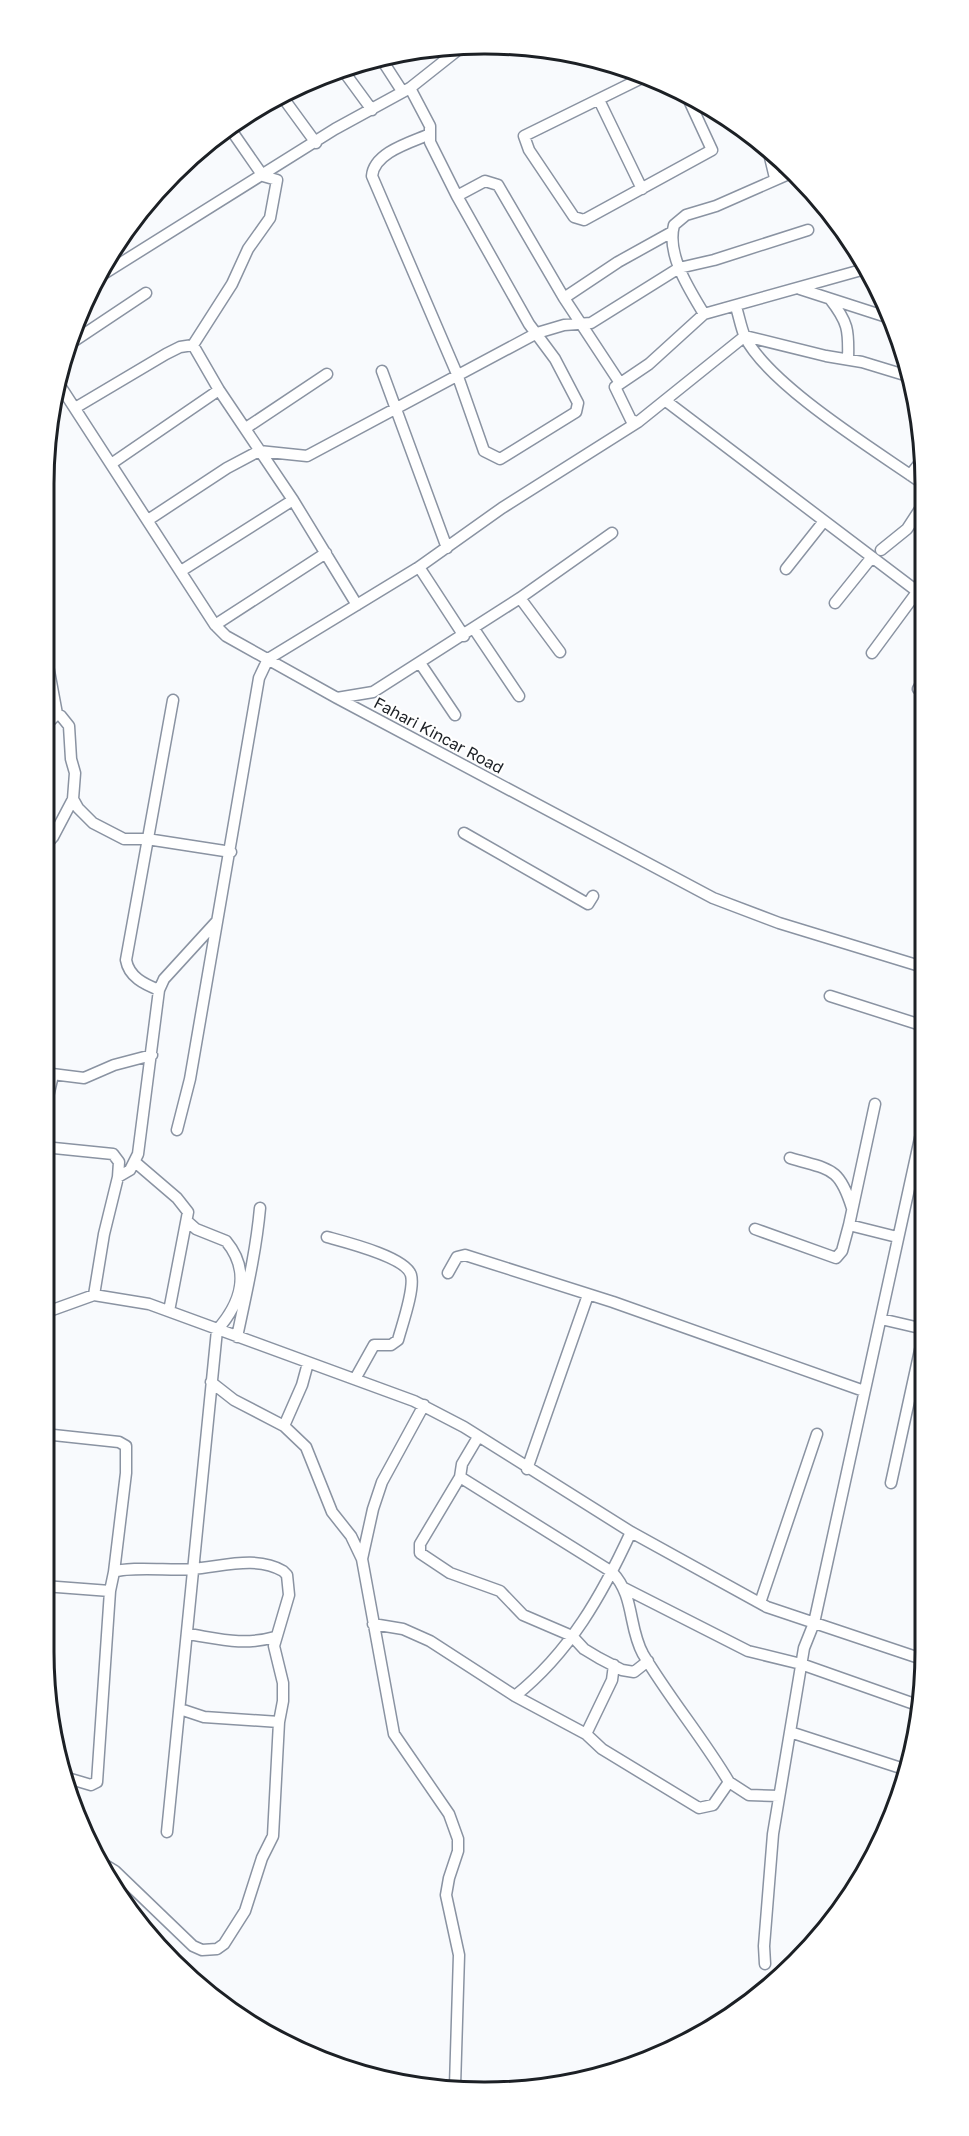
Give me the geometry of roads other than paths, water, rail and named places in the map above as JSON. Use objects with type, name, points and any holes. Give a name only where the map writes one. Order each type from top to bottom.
[{"type":"street","points":[[112,269],[406,89],[450,56]]},
{"type":"street","points":[[387,66],[425,113],[430,134],[430,142],[457,196],[529,324],[570,386],[578,403],[576,412],[501,459],[484,451],[457,374],[372,176],[376,164],[385,155],[430,134]]},
{"type":"street","points":[[348,77],[372,110]]},
{"type":"street","points":[[635,82],[526,134],[523,139],[574,217],[584,220],[712,150],[692,108]]},
{"type":"street","points":[[599,100],[642,189]]},
{"type":"street","points":[[286,102],[316,142]]},
{"type":"street","points":[[193,345],[232,284],[248,249],[270,218],[277,180],[263,176],[234,135]]},
{"type":"street","points":[[772,164],[775,178]]},
{"type":"street","points":[[704,314],[679,268],[673,249],[672,232],[678,219],[716,206],[783,175]]},
{"type":"street","points":[[457,196],[485,181],[498,185],[564,298],[620,383]]},
{"type":"street","points":[[148,520],[227,468],[260,451],[307,456],[537,333],[564,325],[583,325],[600,318],[679,268],[714,260],[808,230]]},
{"type":"street","points":[[564,298],[618,262],[672,232]]},
{"type":"street","points":[[638,422],[631,420],[615,391],[620,383],[649,364],[704,314],[858,271]]},
{"type":"street","points":[[799,288],[880,315]]},
{"type":"street","points":[[81,337],[146,293]]},
{"type":"street","points":[[829,298],[846,320],[849,331],[848,359]]},
{"type":"street","points":[[736,306],[745,336],[768,369],[791,389],[915,478]]},
{"type":"street","points":[[745,336],[848,359],[900,374]]},
{"type":"street","points":[[177,1130],[190,1079],[231,852],[259,678],[268,659],[419,567],[501,508],[638,422],[745,336]]},
{"type":"street","points":[[193,345],[219,390],[246,428],[357,605]]},
{"type":"street","points":[[75,408],[180,346],[193,345]]},
{"type":"street","points":[[382,371],[394,409],[447,548]]},
{"type":"street","points":[[246,428],[327,374]]},
{"type":"street","points":[[111,464],[219,390]]},
{"type":"street","name":"Fahari Kincar Road","points":[[64,392],[215,625],[226,636],[337,698],[713,898],[779,923],[915,965]]},
{"type":"street","points":[[666,401],[915,590]]},
{"type":"street","points":[[910,475],[914,469]]},
{"type":"street","points":[[181,571],[292,500]]},
{"type":"street","points":[[881,550],[906,529],[915,516]]},
{"type":"street","points":[[786,569],[824,521]]},
{"type":"street","points":[[337,698],[373,692],[464,636],[612,533]]},
{"type":"street","points":[[215,625],[326,553]]},
{"type":"street","points":[[836,603],[872,557]]},
{"type":"street","points":[[419,567],[464,636]]},
{"type":"street","points":[[520,598],[560,652]]},
{"type":"street","points":[[872,653],[915,598]]},
{"type":"street","points":[[474,628],[519,696]]},
{"type":"street","points":[[420,663],[455,715]]},
{"type":"street","points":[[54,698],[57,714],[69,726],[71,759],[75,773],[73,798],[54,835]]},
{"type":"street","points":[[159,990],[138,980],[127,967],[126,960],[172,700]]},
{"type":"street","points":[[54,717],[57,714]]},
{"type":"street","points":[[73,798],[85,816],[109,834],[134,841],[147,839],[231,852]]},
{"type":"street","points":[[464,833],[588,904],[593,896]]},
{"type":"street","points":[[118,1177],[135,1162],[152,1055],[159,990],[164,979],[217,921]]},
{"type":"street","points":[[830,996],[915,1023]]},
{"type":"street","points":[[54,1075],[84,1078],[114,1065],[152,1055]]},
{"type":"street","points":[[755,1229],[836,1258],[842,1251],[849,1225],[875,1104]]},
{"type":"street","points":[[54,1148],[113,1154],[119,1162],[94,1295]]},
{"type":"street","points":[[790,1158],[837,1175],[844,1183],[852,1208]]},
{"type":"street","points":[[135,1162],[184,1205],[188,1212],[169,1311]]},
{"type":"street","points":[[765,1964],[767,1893],[779,1796],[801,1664],[804,1648],[814,1623],[915,1163]]},
{"type":"street","points":[[237,1337],[250,1267],[256,1251],[260,1208]]},
{"type":"street","points":[[167,1832],[217,1330],[238,1300],[242,1284],[241,1269],[226,1241],[196,1229],[187,1221]]},
{"type":"street","points":[[849,1225],[897,1237]]},
{"type":"street","points":[[327,1237],[392,1259],[405,1266],[411,1274],[412,1285],[398,1340],[391,1345],[374,1345],[355,1379]]},
{"type":"street","points":[[448,1273],[457,1257],[465,1255],[588,1295],[864,1391]]},
{"type":"street","points":[[54,1309],[94,1295],[149,1304],[424,1405],[631,1532],[760,1603],[915,1657]]},
{"type":"street","points":[[527,1468],[588,1295]]},
{"type":"street","points":[[881,1319],[915,1328]]},
{"type":"street","points":[[284,1426],[302,1385],[308,1363]]},
{"type":"street","points":[[891,1483],[915,1372]]},
{"type":"street","points":[[211,1382],[234,1400],[284,1426],[306,1447],[332,1512],[351,1536],[362,1559],[394,1734],[449,1814],[458,1839],[458,1851],[446,1895],[459,1955],[455,2081]]},
{"type":"street","points":[[362,1559],[372,1509],[382,1482],[424,1405]]},
{"type":"street","points":[[760,1603],[817,1434]]},
{"type":"street","points":[[54,1435],[119,1442],[126,1446],[126,1473],[110,1591],[97,1782],[91,1785],[74,1781]]},
{"type":"street","points":[[478,1437],[462,1464],[460,1477],[420,1544],[420,1554],[450,1573],[500,1591],[523,1615],[572,1636],[584,1649],[614,1665],[634,1672],[648,1661]]},
{"type":"street","points":[[460,1477],[612,1572],[624,1588],[638,1641],[648,1661],[729,1782],[748,1795],[779,1796]]},
{"type":"street","points":[[515,1695],[552,1663],[572,1636],[612,1572],[631,1532]]},
{"type":"street","points":[[114,1572],[194,1569],[226,1563],[246,1563],[283,1571],[287,1575],[289,1595],[275,1637],[275,1658],[283,1683],[283,1701],[279,1722],[273,1836],[262,1858],[245,1911],[224,1944],[217,1949],[202,1950],[193,1946],[114,1870]]},
{"type":"street","points":[[54,1587],[110,1591]]},
{"type":"street","points":[[624,1588],[748,1651],[801,1664],[912,1703]]},
{"type":"street","points":[[373,1624],[416,1634],[515,1695],[586,1734],[602,1749],[699,1808],[713,1805],[729,1782]]},
{"type":"street","points":[[188,1634],[240,1643],[252,1643],[275,1637]]},
{"type":"street","points":[[586,1734],[612,1680],[614,1665]]},
{"type":"street","points":[[180,1710],[204,1717],[279,1722]]},
{"type":"street","points":[[790,1732],[899,1767]]}]
